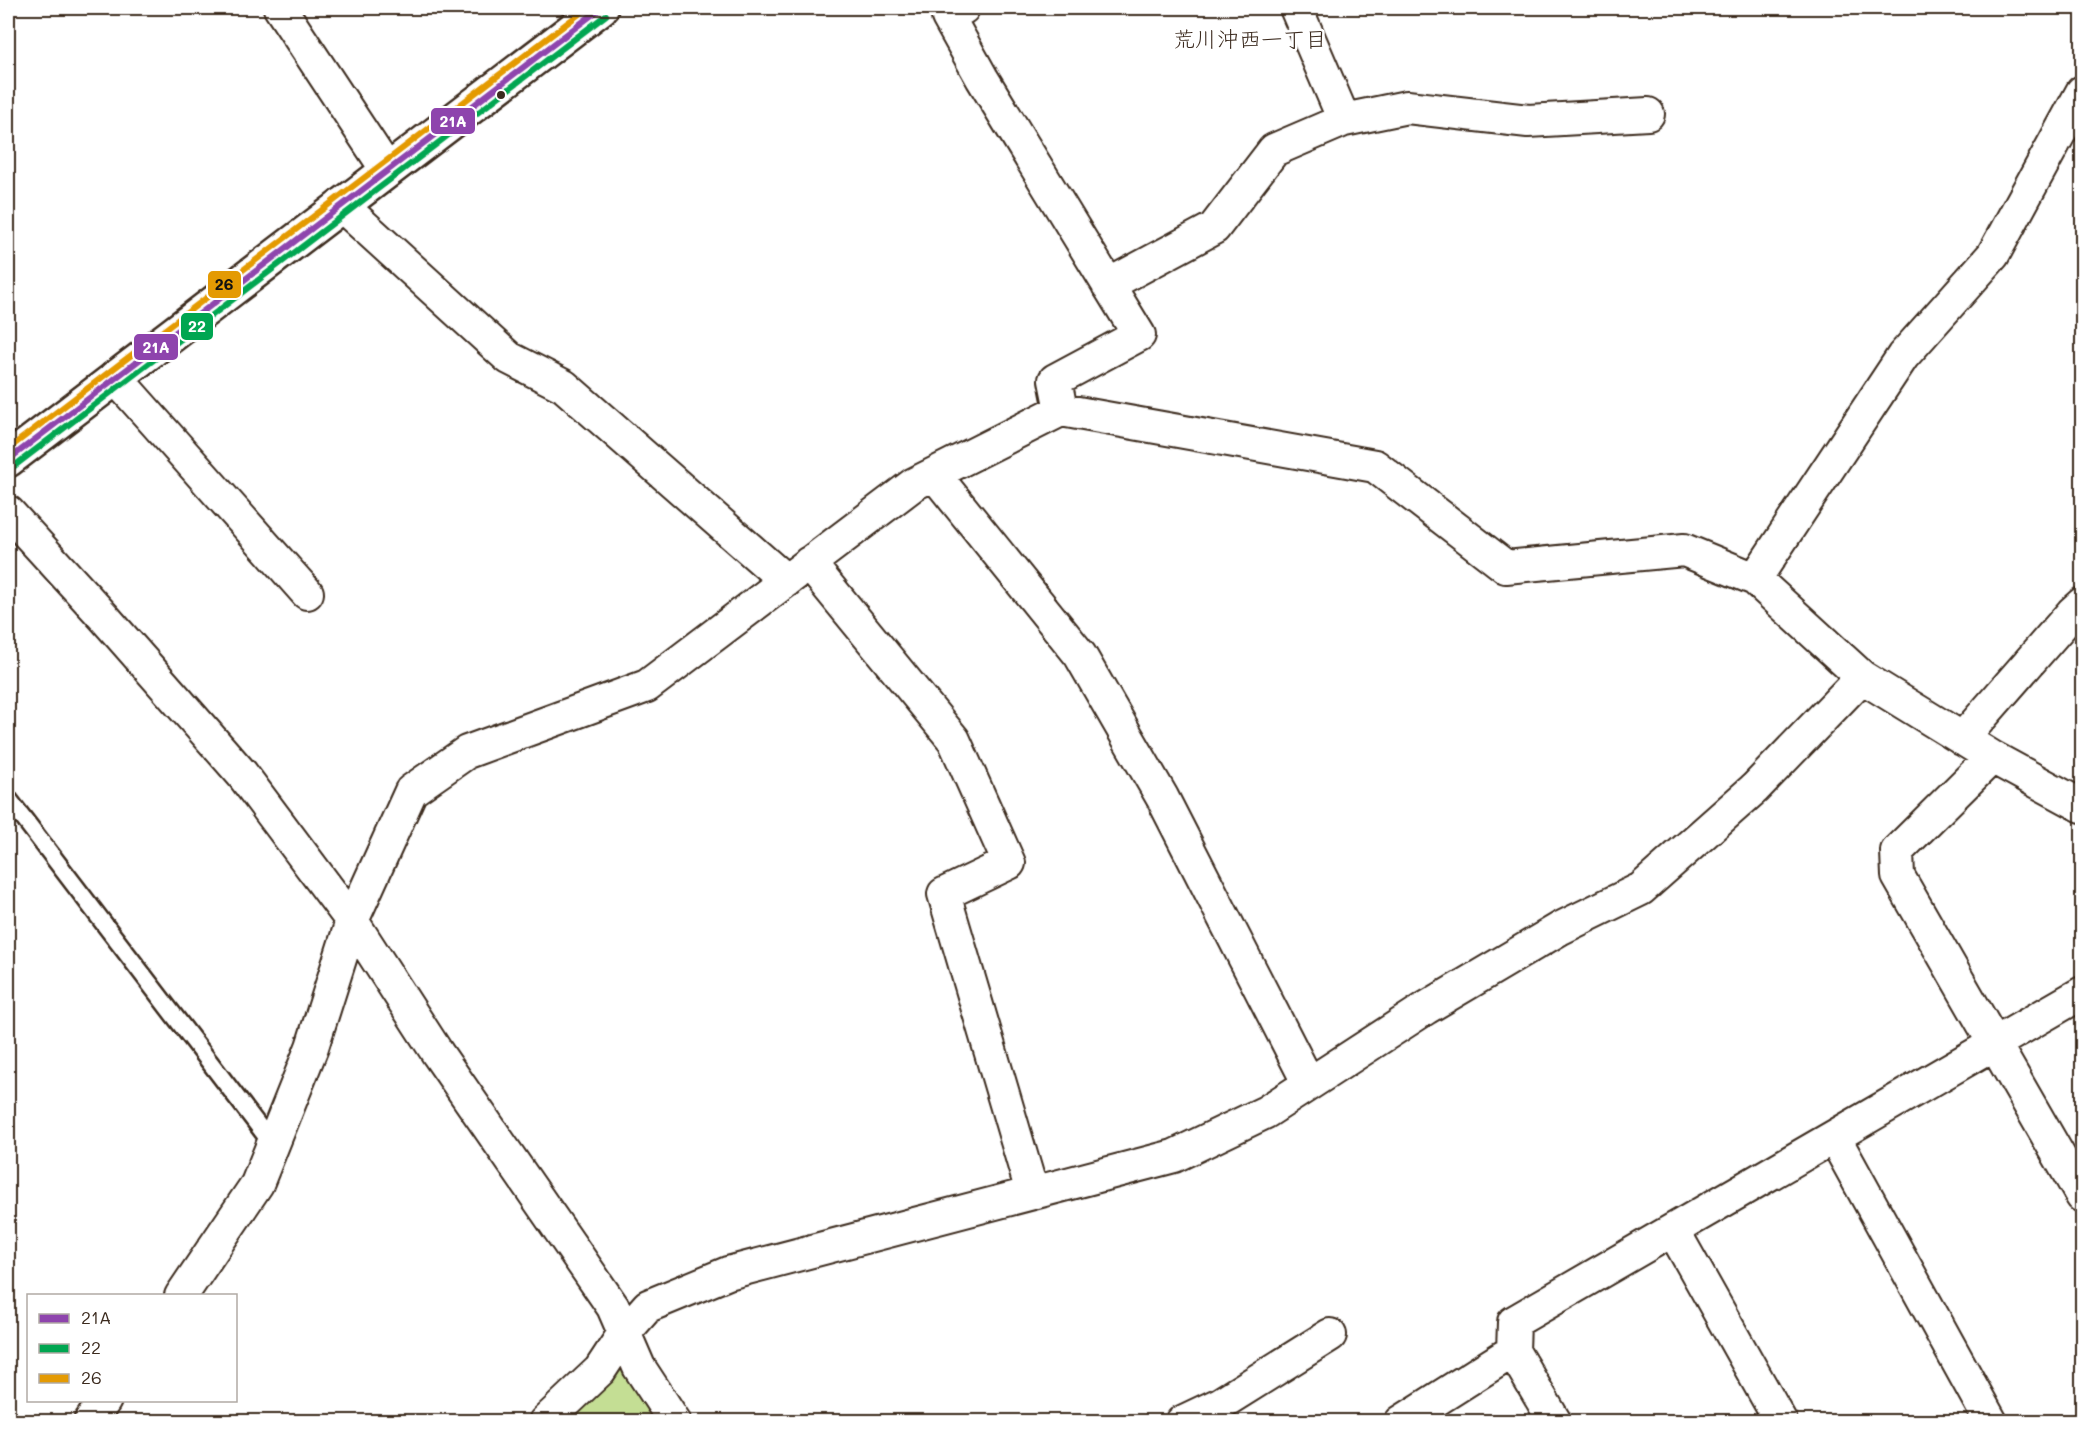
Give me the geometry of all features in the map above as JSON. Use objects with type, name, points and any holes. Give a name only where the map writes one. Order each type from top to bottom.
[{"type":"street","points":[[280,8],[387,170]]},
{"type":"street","points":[[8,460],[601,8]]},
{"type":"street","points":[[963,8],[948,17],[982,78],[1138,335],[1054,380],[1061,410]]},
{"type":"street","points":[[1296,8],[1344,120]]},
{"type":"street","points":[[1755,579],[1903,356],[1993,255],[2082,92]]},
{"type":"street","points":[[1108,285],[1214,228],[1274,150],[1344,120],[1407,107],[1528,121],[1648,114]]},
{"type":"street","points":[[341,205],[510,358],[564,386],[798,572],[954,740],[1009,863],[944,894],[1032,1192]]},
{"type":"street","points":[[115,377],[307,593]]},
{"type":"street","points":[[182,1294],[257,1184],[312,1047],[352,921],[411,791],[467,752],[647,686],[914,484],[1061,410],[1376,466],[1506,567],[1684,550],[1755,579],[1862,677],[2078,810]]},
{"type":"street","points":[[934,474],[1080,655],[1162,797],[1309,1084]]},
{"type":"street","points":[[8,512],[242,774],[352,921],[438,1054],[613,1307],[639,1367],[675,1422]]},
{"type":"street","points":[[1962,739],[2082,604]]},
{"type":"street","points":[[545,1422],[600,1370],[625,1332],[648,1306],[728,1273],[1174,1156],[1266,1112],[1426,1008],[1561,928],[1641,889],[1755,788],[1862,677]]},
{"type":"street","points":[[1992,757],[1897,851],[1898,876],[2082,1196]]},
{"type":"street","points":[[1555,1422],[1513,1351],[1514,1322],[2082,993]]},
{"type":"street","points":[[1834,1137],[1991,1422]]},
{"type":"street","points":[[1673,1230],[1781,1422]]},
{"type":"street","points":[[1182,1422],[1220,1404],[1330,1335]]},
{"type":"street","points":[[1401,1422],[1513,1351]]},
{"type":"street","points":[[90,1422],[104,1402]]},
{"type":"lane","points":[[8,798],[273,1145]]},
{"type":"green space","points":[[623,1352],[662,1422],[564,1422]]},
{"type":"transit line","name":"26","points":[[8,449],[587,8]]},
{"type":"transit line","name":"21A","points":[[8,460],[601,8]]},
{"type":"transit line","name":"22","points":[[13,467],[606,15]]},
{"type":"district","name":"荒川沖西一丁目","points":[[1250,39]]}]
